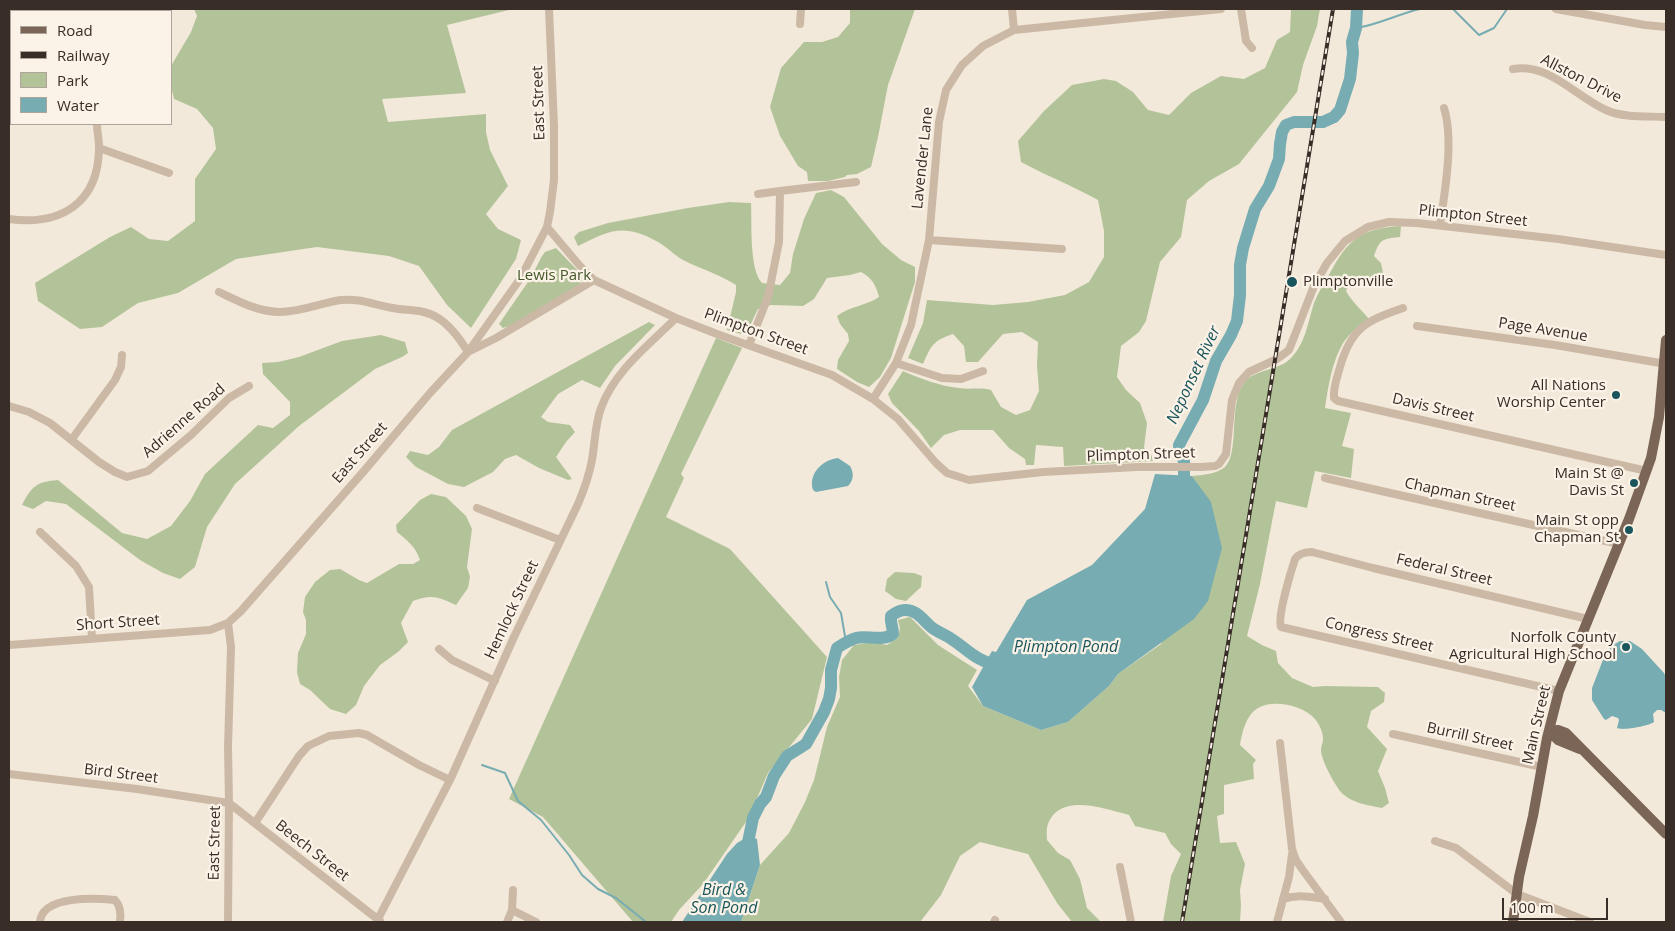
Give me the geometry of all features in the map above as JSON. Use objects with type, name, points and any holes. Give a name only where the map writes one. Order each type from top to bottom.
[{"type":"main road","name":"Main Street","points":[[1513,922],[1549,731],[1559,691],[1647,471],[1657,431],[1666,340]]},
{"type":"main road","points":[[1549,731],[1558,740],[1580,749],[1666,834]]},
{"type":"street","name":"East Street","points":[[228,922],[228,747],[231,646],[228,623],[241,611],[430,393],[468,352],[520,279],[547,227],[554,180],[554,126],[549,9]]},
{"type":"street","points":[[800,24],[801,9]]},
{"type":"street","points":[[1012,9],[1014,30]]},
{"type":"street","points":[[1127,9],[1128,18]]},
{"type":"street","name":"Lavender Lane","points":[[873,399],[896,364],[911,325],[929,240],[938,122],[946,90],[962,65],[972,55],[991,42],[1014,30],[1221,9]]},
{"type":"street","points":[[1241,9],[1244,36],[1247,44],[1252,48]]},
{"type":"street","points":[[1556,9],[1666,27]]},
{"type":"street","name":"Allston Drive","points":[[1513,69],[1529,68],[1544,72],[1598,106],[1614,113],[1666,117]]},
{"type":"street","points":[[1440,225],[1445,191],[1449,128],[1444,108]]},
{"type":"street","points":[[9,219],[48,218],[71,209],[81,201],[89,191],[94,179],[99,148],[96,125]]},
{"type":"street","points":[[99,148],[169,173]]},
{"type":"street","points":[[758,194],[856,182]]},
{"type":"street","points":[[749,345],[769,292],[778,242],[780,191]]},
{"type":"street","name":"Plimpton Street","points":[[547,227],[594,280],[676,318],[832,375],[873,399],[898,419],[947,473],[969,480],[1043,472],[1215,466],[1223,460],[1226,452],[1232,400],[1239,383],[1249,372],[1277,359],[1289,350],[1314,286],[1333,255],[1345,241],[1360,231],[1378,224],[1402,222],[1440,225],[1558,239],[1666,255]]},
{"type":"street","points":[[929,240],[1062,249]]},
{"type":"street","points":[[219,292],[256,308],[280,312],[302,310],[340,300],[354,300],[426,312],[437,316],[446,323],[468,352],[496,338],[594,280]]},
{"type":"street","name":"Davis Street","points":[[1403,308],[1376,318],[1353,337],[1347,346],[1334,390],[1334,398],[1338,401],[1647,471]]},
{"type":"street","name":"Hemlock Street","points":[[379,921],[450,780],[586,486],[592,460],[596,427],[601,409],[612,386],[619,375],[634,359],[676,318]]},
{"type":"street","name":"Page Avenue","points":[[1417,326],[1555,345],[1665,364]]},
{"type":"street","points":[[72,440],[115,380],[121,367],[122,355]]},
{"type":"street","points":[[896,364],[942,378],[961,380],[983,371]]},
{"type":"street","name":"Adrienne Road","points":[[9,406],[29,412],[50,423],[115,472],[127,477],[148,471],[191,435],[229,398],[249,386]]},
{"type":"street","name":"Chapman Street","points":[[1325,478],[1619,544]]},
{"type":"street","points":[[477,508],[560,540]]},
{"type":"street","points":[[40,532],[76,566],[89,587],[92,639]]},
{"type":"street","name":"Federal Street","points":[[1280,626],[1284,600],[1295,559],[1297,555],[1303,552],[1312,552],[1588,619]]},
{"type":"street","name":"Short Street","points":[[9,645],[210,630],[228,623]]},
{"type":"street","name":"Congress Street","points":[[1280,626],[1559,691]]},
{"type":"street","points":[[439,649],[452,660],[495,681]]},
{"type":"street","points":[[255,823],[299,756],[308,746],[330,736],[359,733],[367,735],[419,765],[450,780]]},
{"type":"street","name":"Burrill Street","points":[[1393,734],[1542,767]]},
{"type":"street","points":[[1277,922],[1292,859],[1280,742]]},
{"type":"street","name":"Bird Street","points":[[9,774],[137,789],[229,803]]},
{"type":"street","name":"Beech Street","points":[[229,803],[379,921]]},
{"type":"street","points":[[1434,841],[1456,848],[1517,894],[1590,922]]},
{"type":"street","points":[[1292,849],[1296,860],[1341,922]]},
{"type":"street","points":[[1120,867],[1131,922]]},
{"type":"street","points":[[507,922],[512,910],[513,890]]},
{"type":"street","points":[[1283,899],[1306,895],[1324,899]]},
{"type":"street","points":[[40,922],[40,916],[44,910],[51,906],[74,900],[105,899],[117,902],[121,913],[120,922]]},
{"type":"street","points":[[512,910],[536,922]]},
{"type":"green space","points":[[194,9],[513,9],[447,25],[466,93],[382,99],[388,122],[486,114],[486,132],[490,150],[508,186],[486,214],[498,229],[521,240],[516,259],[471,328],[447,305],[419,266],[389,256],[317,247],[236,259],[178,293],[138,303],[102,327],[80,329],[38,301],[35,283],[110,237],[131,227],[149,239],[168,241],[195,221],[195,179],[216,149],[213,128],[197,109],[174,99],[172,64],[191,32],[197,16]]},
{"type":"green space","points":[[850,9],[915,9],[888,85],[871,167],[857,174],[828,181],[808,181],[807,172],[798,166],[780,136],[770,107],[781,68],[804,42],[822,42],[838,37],[850,23]]},
{"type":"green space","points":[[1291,9],[1320,9],[1317,26],[1303,65],[1297,92],[1239,164],[1209,181],[1187,200],[1181,237],[1160,262],[1146,321],[1139,332],[1121,346],[1117,377],[1126,390],[1140,403],[1147,423],[1144,448],[1151,454],[1153,461],[1064,466],[1063,447],[1036,445],[1034,465],[1026,465],[1025,459],[1009,448],[993,430],[960,430],[944,435],[931,448],[919,431],[892,403],[888,394],[903,371],[945,386],[991,390],[1001,407],[1016,415],[1030,410],[1039,391],[1038,342],[1022,332],[1003,334],[978,362],[966,362],[964,346],[953,334],[934,344],[923,364],[908,358],[923,323],[927,300],[993,305],[1028,302],[1065,295],[1089,282],[1104,257],[1104,231],[1098,200],[1021,162],[1018,141],[1044,111],[1072,85],[1104,79],[1116,81],[1133,92],[1148,110],[1169,115],[1191,93],[1221,76],[1244,79],[1265,68],[1277,40],[1290,32]]},
{"type":"green space","points":[[831,190],[844,197],[882,244],[901,260],[915,267],[915,282],[891,358],[880,377],[869,387],[857,382],[837,369],[838,360],[849,341],[848,334],[840,324],[837,316],[879,297],[873,282],[861,272],[827,278],[814,299],[803,306],[771,305],[758,309],[747,332],[741,334],[727,330],[736,292],[736,285],[730,281],[683,260],[658,242],[636,232],[617,231],[608,233],[578,246],[574,237],[579,232],[608,223],[729,202],[751,203],[753,257],[758,276],[762,283],[780,285],[790,273],[793,254],[804,219],[816,193]]},
{"type":"green space","points":[[1401,226],[1400,237],[1382,241],[1376,250],[1374,256],[1381,263],[1383,273],[1378,280],[1366,281],[1358,278],[1350,283],[1346,291],[1369,319],[1349,336],[1339,350],[1331,375],[1325,408],[1351,413],[1342,446],[1354,449],[1351,478],[1315,471],[1307,508],[1276,501],[1260,584],[1247,636],[1276,651],[1278,663],[1292,678],[1313,687],[1378,687],[1385,693],[1384,702],[1371,711],[1367,727],[1387,749],[1378,771],[1389,803],[1382,808],[1360,803],[1340,791],[1323,760],[1321,750],[1322,733],[1316,720],[1309,713],[1287,705],[1264,705],[1250,715],[1245,725],[1240,745],[1256,760],[1253,764],[1254,779],[1224,785],[1224,814],[1217,816],[1220,843],[1236,842],[1245,864],[1240,890],[1240,922],[1163,922],[1171,876],[1181,854],[1171,844],[1165,833],[1135,826],[1129,815],[1084,805],[1063,808],[1054,814],[1047,826],[1047,840],[1058,853],[1070,860],[1080,879],[1087,908],[1101,922],[1072,922],[1057,903],[1028,854],[980,842],[960,856],[941,895],[920,922],[741,922],[760,865],[789,833],[814,780],[827,727],[840,697],[839,677],[842,660],[854,645],[873,642],[887,645],[898,638],[900,628],[898,620],[910,617],[938,645],[977,670],[968,686],[983,706],[1041,730],[1068,722],[1109,686],[1118,674],[1161,644],[1197,483],[1192,476],[1218,471],[1225,467],[1229,460],[1232,451],[1236,403],[1244,383],[1248,378],[1260,372],[1285,363],[1295,353],[1303,340],[1317,296],[1337,261],[1350,244],[1358,237],[1376,229]]},
{"type":"green space","name":"Lewis Park","points":[[556,248],[582,275],[582,281],[579,285],[512,325],[503,328],[499,324],[530,279],[542,256],[545,252]]},
{"type":"green space","points":[[649,322],[655,325],[615,366],[600,388],[582,380],[558,394],[541,417],[548,422],[570,425],[575,432],[556,457],[572,479],[568,480],[539,468],[516,455],[505,459],[493,472],[464,487],[448,484],[416,467],[406,457],[410,451],[428,455],[439,447],[452,430]]},
{"type":"green space","points":[[381,335],[405,342],[408,353],[375,369],[299,426],[235,484],[207,527],[195,567],[180,579],[163,573],[140,560],[66,504],[46,501],[33,509],[22,505],[36,486],[44,482],[58,480],[122,533],[147,539],[171,526],[190,501],[205,474],[258,425],[273,428],[290,415],[290,402],[263,374],[262,363],[278,362],[299,357],[342,341]]},
{"type":"green space","points":[[716,338],[742,348],[681,474],[684,478],[666,517],[730,549],[827,657],[812,719],[768,773],[748,819],[703,884],[679,910],[671,922],[633,922],[543,817],[509,799]]},
{"type":"green space","points":[[431,494],[446,497],[466,516],[472,529],[467,567],[470,577],[468,588],[456,605],[435,597],[413,601],[401,623],[408,642],[380,665],[364,686],[356,705],[346,714],[330,709],[310,690],[300,684],[297,672],[298,653],[306,634],[306,620],[303,612],[305,597],[315,582],[330,570],[340,569],[367,583],[399,564],[413,564],[420,560],[414,548],[397,532],[396,525],[420,500]]},
{"type":"green space","points":[[895,572],[914,573],[922,576],[921,587],[906,601],[896,599],[885,591],[887,579]]},
{"type":"water","points":[[838,458],[850,466],[853,476],[850,484],[816,492],[813,490],[814,473],[822,465]]},
{"type":"water","name":"Plimpton Pond","points":[[1155,474],[1192,476],[1211,502],[1222,548],[1208,601],[1194,619],[1118,674],[1109,686],[1068,722],[1041,730],[983,706],[972,687],[992,651],[996,652],[1027,600],[1092,565],[1145,509]]},
{"type":"water","points":[[1620,641],[1630,641],[1642,649],[1666,677],[1666,713],[1657,710],[1653,714],[1654,722],[1651,724],[1630,728],[1617,728],[1618,718],[1612,716],[1606,720],[1604,719],[1592,700],[1592,688],[1606,652]]},
{"type":"water","name":"Bird & Son Pond","points":[[749,836],[757,839],[760,865],[741,922],[682,922],[727,854],[737,843]]},
{"type":"waterway","name":"Neponset River","points":[[1184,491],[1184,461],[1179,451],[1179,445],[1203,400],[1216,361],[1237,321],[1240,295],[1240,265],[1243,248],[1255,209],[1269,186],[1279,159],[1282,132],[1286,125],[1294,122],[1323,122],[1334,117],[1340,110],[1350,79],[1353,53],[1352,42],[1356,28],[1357,9]]},
{"type":"waterway","points":[[1356,28],[1420,9]]},
{"type":"waterway","points":[[1453,9],[1479,35],[1494,28],[1507,9]]},
{"type":"waterway","points":[[826,582],[830,597],[841,613],[846,642]]},
{"type":"waterway","name":"Neponset River","points":[[746,852],[753,818],[766,797],[774,776],[787,756],[806,744],[824,712],[829,699],[831,670],[837,648],[856,638],[885,638],[893,634],[891,616],[901,611],[909,610],[916,613],[932,628],[978,658],[999,666]]},
{"type":"waterway","points":[[482,765],[505,773],[518,801],[541,820],[569,855],[582,875],[598,889],[616,898],[646,922]]},
{"type":"railway","points":[[1182,922],[1333,9]]},
{"type":"place","name":"Plimptonville","points":[[1292,282]]},
{"type":"place","name":"All Nations Worship Center","points":[[1616,395]]},
{"type":"place","name":"Main St @ Davis St","points":[[1634,483]]},
{"type":"place","name":"Main St opp Chapman St","points":[[1629,530]]},
{"type":"place","name":"Norfolk County Agricultural High School","points":[[1626,647]]}]
